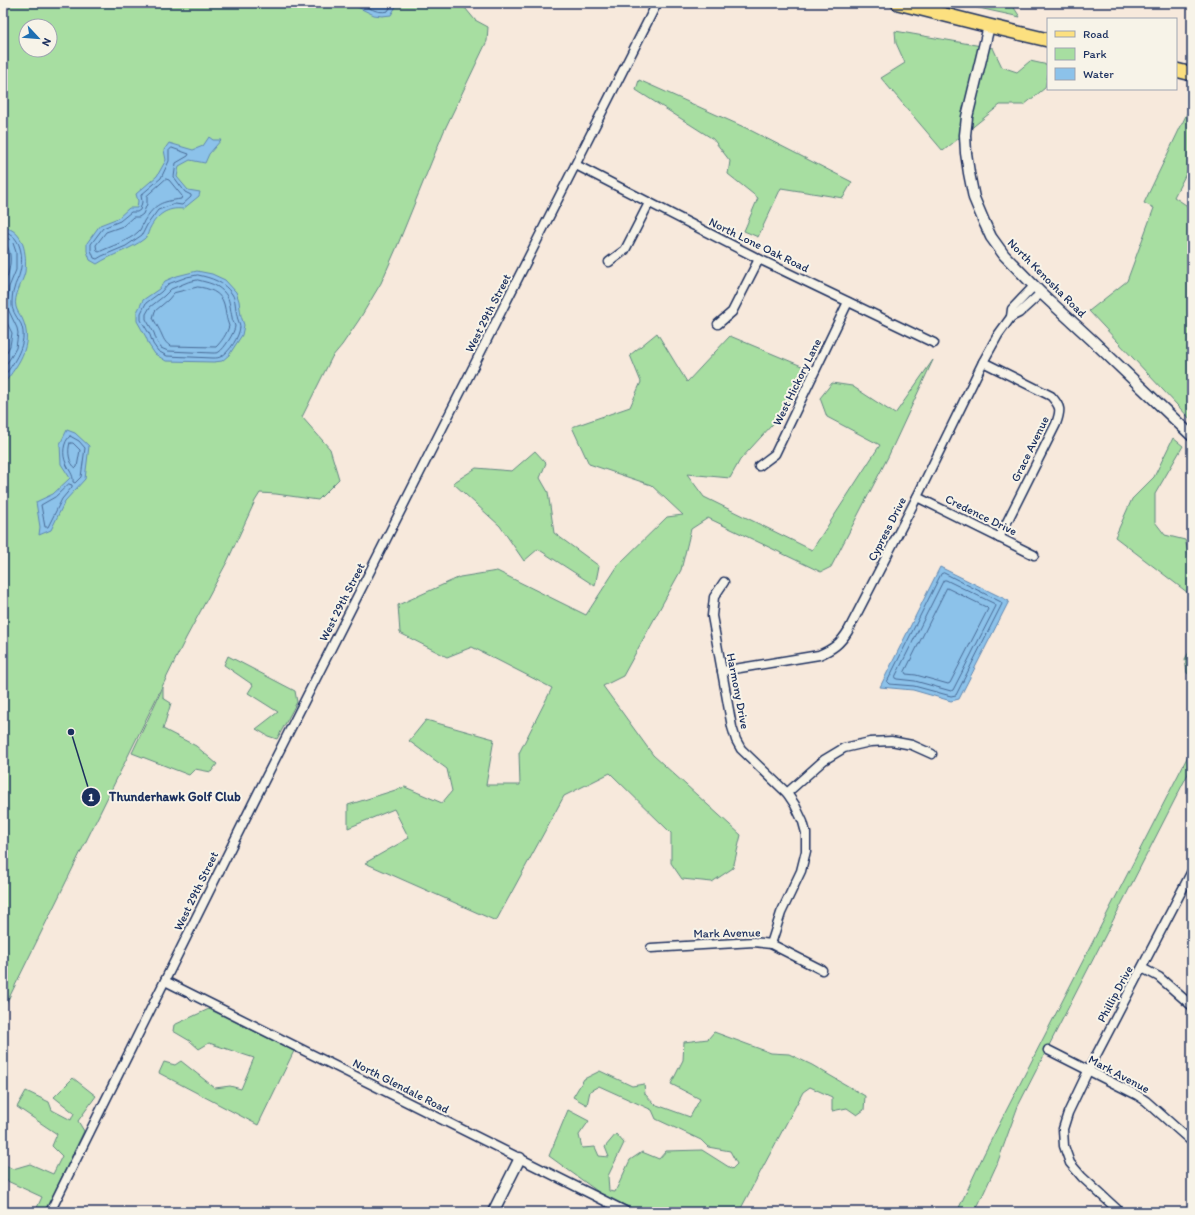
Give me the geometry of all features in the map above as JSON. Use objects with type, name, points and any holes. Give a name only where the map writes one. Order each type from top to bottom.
[{"type":"main road","points":[[898,3],[1047,40]]},
{"type":"main road","points":[[1177,70],[1192,74]]},
{"type":"street","name":"West 29th Street","points":[[50,1212],[269,772],[657,3]]},
{"type":"street","name":"North Kenosha Road","points":[[989,26],[967,117],[965,135],[966,153],[974,198],[991,237],[1004,255],[1037,290],[1092,340],[1192,436]]},
{"type":"street","name":"North Lone Oak Road","points":[[576,165],[759,259],[934,343]]},
{"type":"street","points":[[609,262],[625,250],[649,203]]},
{"type":"street","points":[[718,324],[732,312],[759,259]]},
{"type":"street","name":"Cypress Drive","points":[[722,671],[820,655],[832,649],[842,641],[917,497],[983,362],[998,335],[1011,317],[1012,309],[1037,290]]},
{"type":"street","name":"West Hickory Lane","points":[[759,466],[775,454],[848,302]]},
{"type":"street","name":"Grace Avenue","points":[[983,362],[1051,396],[1058,404],[1060,414],[999,538]]},
{"type":"street","name":"Credence Drive","points":[[917,497],[1034,555]]},
{"type":"street","name":"Harmony Drive","points":[[724,582],[714,597],[712,616],[732,727],[736,740],[748,756],[787,792],[803,822],[806,833],[806,851],[801,871],[781,913],[771,944]]},
{"type":"street","points":[[787,792],[824,760],[844,748],[870,742],[891,741],[912,745],[932,754]]},
{"type":"street","name":"Phillip Drive","points":[[1120,1212],[1082,1177],[1070,1163],[1064,1146],[1063,1129],[1068,1113],[1088,1071],[1192,871]]},
{"type":"street","name":"Mark Avenue","points":[[650,948],[754,942],[771,944],[822,970]]},
{"type":"street","points":[[1142,968],[1159,977],[1192,1006]]},
{"type":"street","name":"North Glendale Road","points":[[165,981],[627,1212]]},
{"type":"street","name":"Mark Avenue","points":[[1048,1050],[1137,1095],[1146,1101],[1192,1142]]},
{"type":"street","points":[[493,1212],[520,1158]]},
{"type":"green space","points":[[3,3],[461,3],[475,20],[488,27],[487,41],[444,131],[381,283],[359,320],[332,357],[302,417],[330,449],[339,479],[318,500],[260,493],[227,562],[186,638],[3,1010]]},
{"type":"green space","points":[[956,3],[1011,3],[1020,17]]},
{"type":"green space","points":[[895,31],[993,48],[1002,67],[1017,72],[1030,61],[1047,65],[1045,88],[1024,105],[1000,105],[943,151],[881,78],[905,63],[896,43]]},
{"type":"green space","points":[[639,80],[746,128],[852,182],[843,198],[781,188],[758,237],[744,231],[758,198],[728,174],[730,161],[713,139],[636,90]]},
{"type":"green space","points":[[1192,103],[1192,162],[1174,197],[1192,209],[1192,421],[1089,311],[1127,281],[1154,208],[1144,203]]},
{"type":"green space","points":[[657,333],[687,382],[730,336],[804,367],[782,414],[740,460],[730,478],[687,474],[704,497],[812,550],[880,445],[827,417],[820,398],[832,383],[852,386],[895,414],[933,360],[888,457],[831,567],[821,572],[708,518],[691,529],[681,570],[623,676],[603,686],[653,755],[741,835],[733,868],[712,882],[682,879],[671,863],[671,833],[610,773],[564,796],[496,921],[365,863],[409,838],[394,809],[348,828],[348,805],[405,787],[442,803],[452,791],[447,769],[409,741],[426,720],[494,739],[486,785],[520,785],[519,753],[552,688],[472,647],[447,657],[400,633],[398,605],[460,577],[497,571],[586,615],[619,564],[667,517],[683,515],[651,485],[589,464],[572,427],[630,407],[641,382],[630,355]]},
{"type":"green space","points":[[1173,438],[1183,446],[1155,494],[1155,522],[1165,535],[1185,540],[1189,555],[1192,557],[1192,596],[1115,537],[1132,499],[1154,477]]},
{"type":"green space","points":[[535,451],[546,463],[540,478],[548,492],[554,533],[599,566],[595,586],[538,549],[524,561],[500,526],[453,483],[476,468],[512,471]]},
{"type":"green space","points":[[1192,647],[1192,676],[1187,673],[1185,659]]},
{"type":"green space","points":[[228,656],[295,691],[297,702],[277,739],[256,729],[278,712],[248,693],[253,685],[224,665]]},
{"type":"green space","points":[[163,687],[163,698],[171,703],[163,729],[196,746],[217,764],[211,772],[195,769],[189,775],[132,753]]},
{"type":"green space","points":[[1192,748],[1192,766],[1018,1106],[997,1164],[975,1212],[957,1212],[984,1154]]},
{"type":"green space","points":[[209,1009],[294,1051],[258,1125],[159,1073],[164,1062],[175,1065],[181,1061],[215,1088],[230,1086],[241,1089],[254,1058],[209,1043],[199,1049],[190,1041],[173,1031],[174,1025]]},
{"type":"green space","points":[[714,1032],[771,1053],[789,1054],[812,1065],[865,1096],[864,1110],[857,1115],[847,1108],[832,1111],[832,1097],[810,1087],[803,1092],[739,1212],[640,1212],[604,1196],[549,1156],[568,1110],[589,1121],[579,1135],[582,1148],[595,1147],[599,1156],[609,1157],[605,1147],[616,1134],[624,1143],[608,1176],[609,1191],[615,1192],[630,1160],[642,1152],[659,1159],[666,1151],[702,1150],[732,1169],[737,1164],[730,1151],[708,1147],[701,1140],[656,1119],[652,1110],[599,1086],[590,1091],[587,1105],[573,1097],[584,1079],[600,1071],[632,1086],[644,1084],[645,1094],[654,1104],[690,1117],[700,1099],[671,1084],[683,1060],[684,1042],[708,1039]]},
{"type":"green space","points":[[73,1078],[96,1096],[78,1121],[84,1131],[45,1212],[35,1212],[42,1197],[3,1179],[3,1164],[13,1169],[30,1164],[53,1174],[62,1156],[52,1146],[57,1134],[17,1107],[26,1091],[49,1102],[52,1110],[71,1120],[74,1113],[54,1097]]},
{"type":"water","points":[[349,3],[398,3],[391,15],[382,16],[374,15]]},
{"type":"water","points":[[209,137],[213,140],[221,140],[209,154],[205,163],[190,160],[179,166],[177,177],[188,190],[200,192],[199,196],[183,209],[172,209],[159,216],[153,223],[146,237],[139,243],[97,264],[90,260],[87,251],[87,243],[100,225],[118,218],[129,208],[137,208],[138,201],[136,194],[157,176],[166,160],[164,150],[169,143],[193,150],[203,146]]},
{"type":"water","points":[[3,227],[16,233],[23,244],[25,272],[15,303],[25,326],[26,338],[24,351],[20,360],[3,385]]},
{"type":"water","points":[[197,271],[212,274],[225,280],[236,292],[244,325],[242,335],[229,355],[222,361],[166,361],[155,354],[149,345],[137,321],[137,312],[143,300],[159,289],[165,281]]},
{"type":"water","points":[[67,430],[75,433],[89,446],[85,479],[65,501],[51,530],[39,535],[40,527],[36,502],[53,494],[70,478],[61,464],[60,444]]},
{"type":"water","points":[[940,567],[1009,601],[959,699],[951,701],[913,690],[880,687]]},
{"type":"place","name":"Thunderhawk Golf Club","points":[[71,732]]}]
